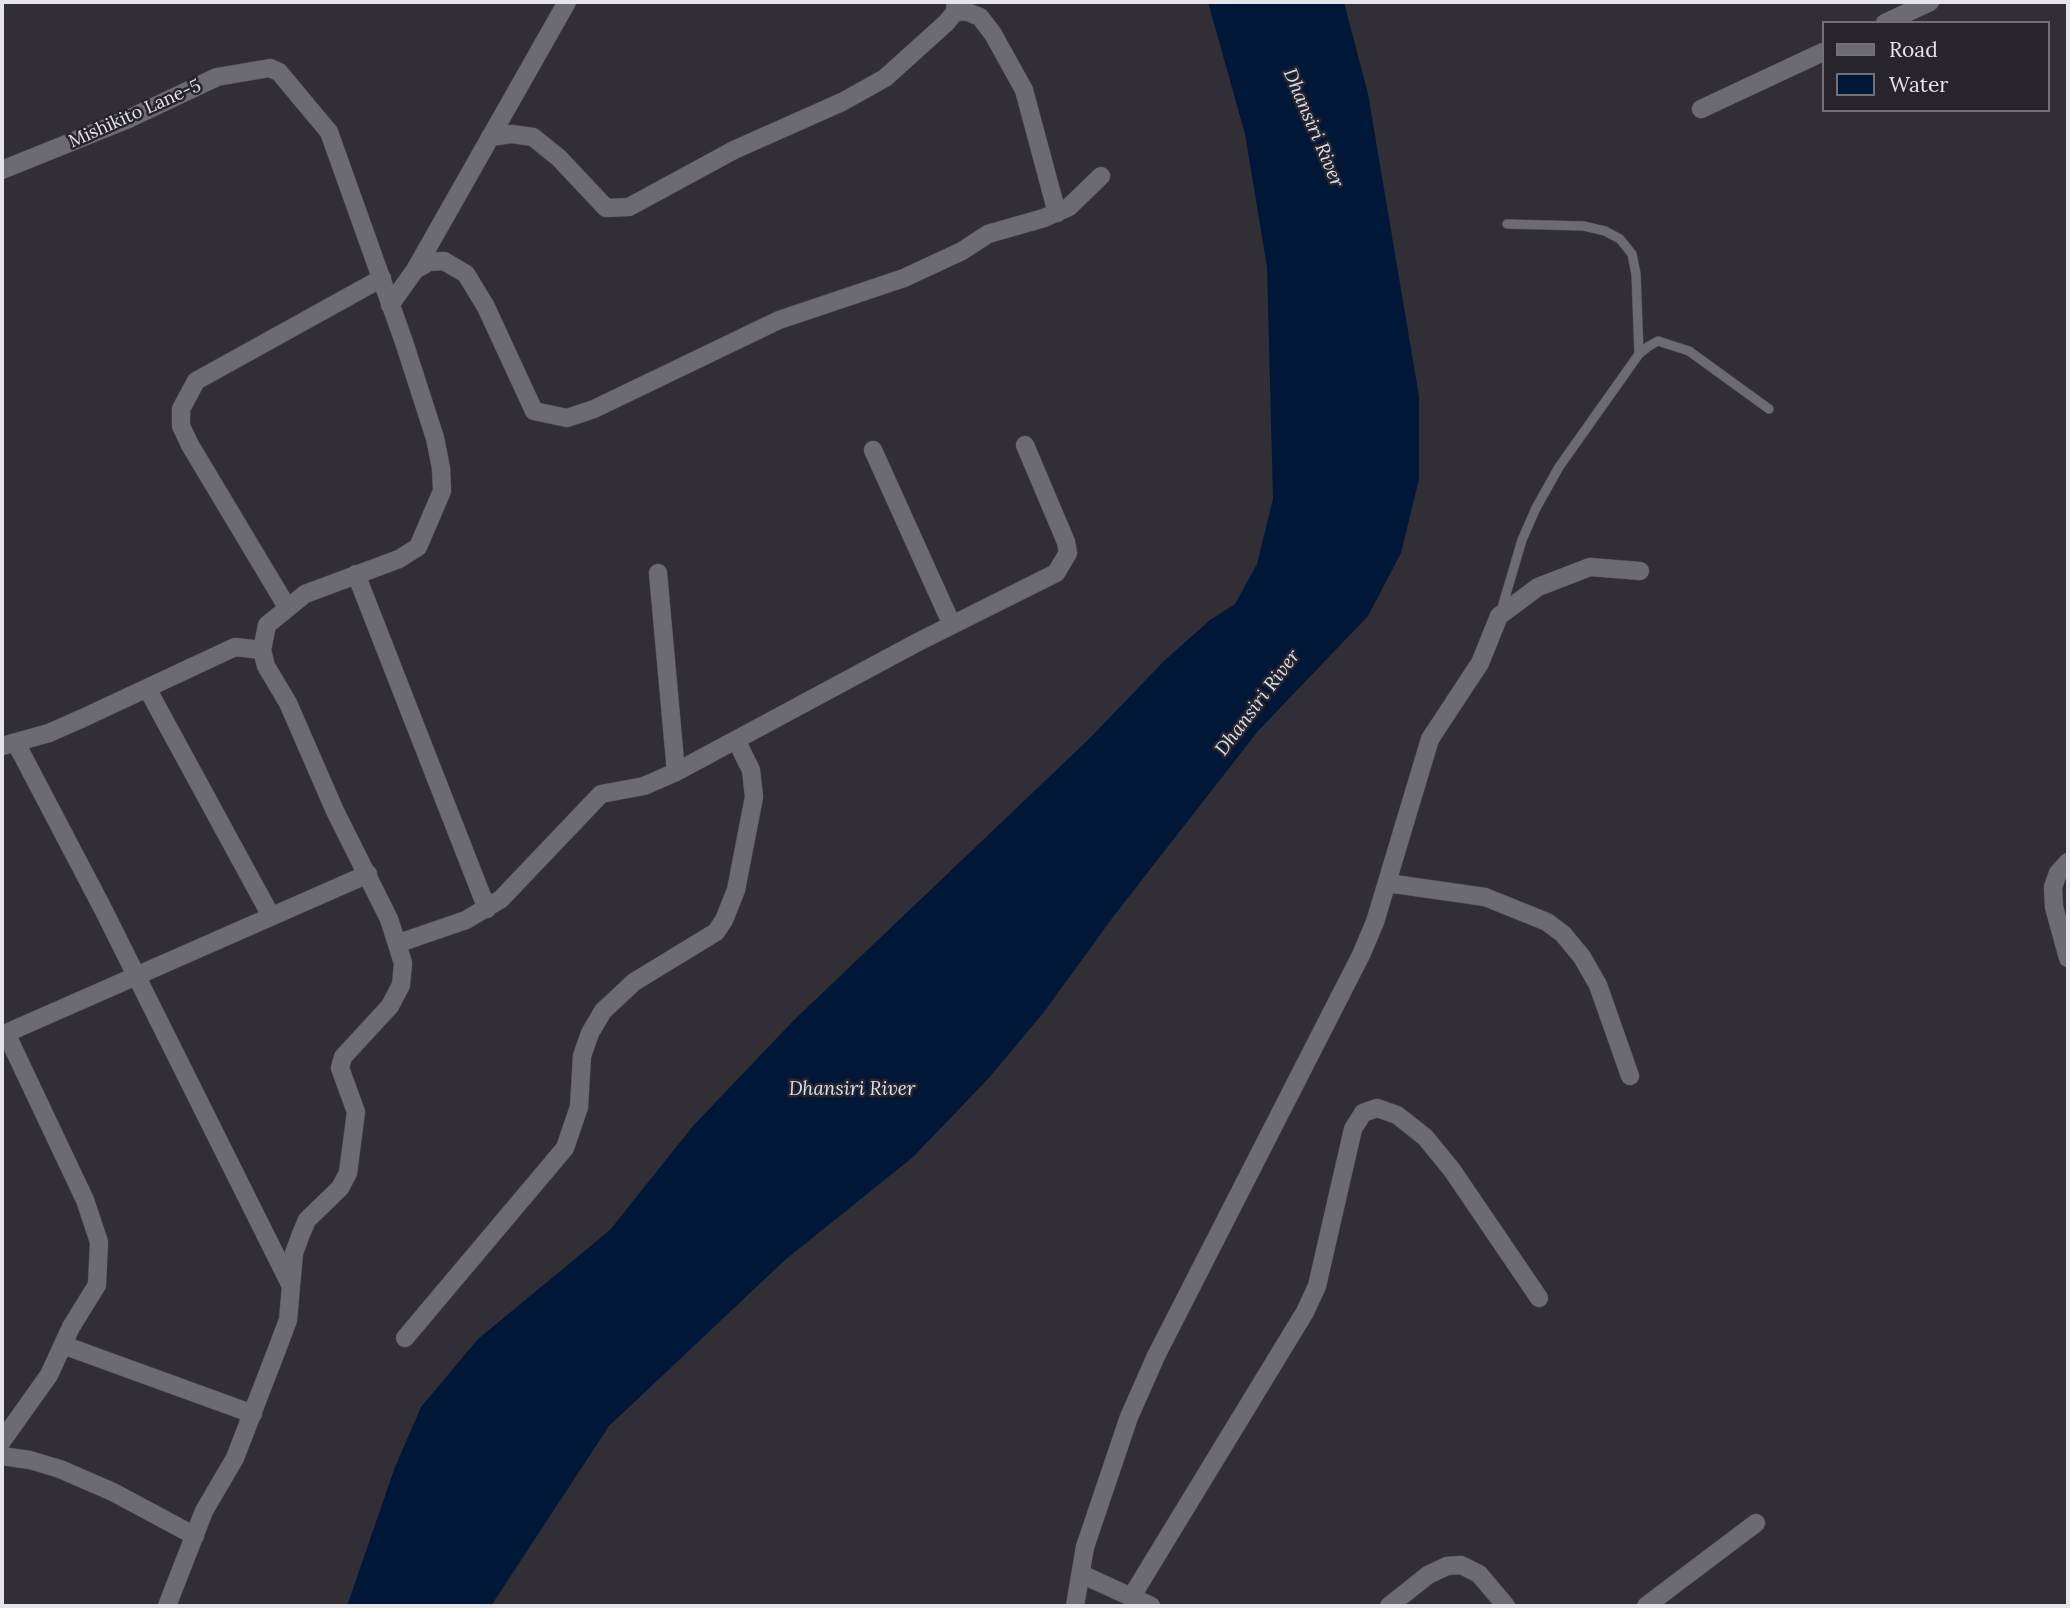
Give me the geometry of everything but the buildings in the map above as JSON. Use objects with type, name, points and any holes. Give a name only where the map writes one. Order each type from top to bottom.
[{"type":"street","points":[[1889,21],[1930,2]]},
{"type":"street","points":[[390,305],[415,270],[563,4]]},
{"type":"street","points":[[490,137],[512,134],[533,137],[559,159],[606,208],[629,207],[734,150],[842,102],[886,78],[956,7],[980,17],[993,34],[1024,90],[1057,212]]},
{"type":"street","points":[[1701,109],[1822,52]]},
{"type":"street","name":"Mishikito Lane-5","points":[[2,170],[126,120],[217,77],[270,68],[289,82],[329,132],[382,278]]},
{"type":"street","points":[[415,270],[429,262],[444,261],[466,274],[486,307],[534,411],[541,415],[567,418],[594,409],[779,320],[904,278],[962,251],[988,234],[1069,207],[1101,176]]},
{"type":"street","points":[[167,1606],[204,1511],[235,1458],[288,1320],[295,1253],[307,1220],[340,1188],[348,1174],[356,1112],[340,1068],[343,1058],[390,1006],[401,985],[403,963],[399,943],[368,874],[335,811],[288,703],[266,666],[262,650],[267,625],[305,594],[399,559],[418,547],[442,491],[435,439],[382,278],[196,381],[181,409],[181,426],[190,445],[287,607]]},
{"type":"street","points":[[399,943],[449,927],[487,909],[501,899],[601,794],[644,786],[676,772],[951,625],[1048,579],[1064,564],[1068,553],[1066,542],[1025,445]]},
{"type":"street","points":[[873,450],[951,625]]},
{"type":"street","points":[[1075,1606],[1085,1547],[1134,1405],[1361,955],[1387,883],[1430,739],[1480,663],[1499,616],[1538,587],[1590,567],[1640,571]]},
{"type":"street","points":[[658,573],[676,772]]},
{"type":"street","points":[[356,574],[487,909]]},
{"type":"street","points":[[262,650],[235,647],[148,690],[48,733],[7,741],[135,976],[291,1286]]},
{"type":"street","points":[[148,690],[271,916]]},
{"type":"street","points":[[405,1338],[565,1148],[579,1107],[582,1056],[590,1033],[603,1011],[634,982],[716,932],[724,920],[736,890],[754,797],[751,770],[736,740]]},
{"type":"street","points":[[2068,862],[2058,873],[2053,887],[2054,906],[2068,958]]},
{"type":"street","points":[[2,1441],[49,1375],[97,1285],[99,1242],[85,1200],[4,1034],[368,874]]},
{"type":"street","points":[[1387,883],[1485,897],[1539,918],[1563,934],[1582,957],[1598,985],[1630,1076]]},
{"type":"street","points":[[1132,1596],[1313,1295],[1353,1129],[1363,1113],[1377,1108],[1397,1115],[1425,1137],[1452,1170],[1539,1298]]},
{"type":"street","points":[[63,1345],[253,1414]]},
{"type":"street","points":[[2,1456],[30,1460],[60,1469],[113,1492],[195,1536]]},
{"type":"street","points":[[1646,1606],[1756,1524]]},
{"type":"street","points":[[1389,1606],[1429,1575],[1447,1566],[1461,1565],[1479,1574],[1506,1606]]},
{"type":"street","points":[[1080,1574],[1151,1606]]},
{"type":"lane","points":[[1507,224],[1584,226],[1605,231],[1620,239],[1632,254],[1636,274],[1639,354]]},
{"type":"lane","points":[[1499,616],[1521,540],[1536,508],[1559,467],[1639,354],[1658,341],[1689,351],[1769,409]]},
{"type":"water","name":"Dhansiri River","points":[[1208,2],[1344,2],[1368,94],[1419,396],[1419,479],[1401,553],[1368,616],[1258,731],[1113,917],[1044,1012],[988,1079],[913,1157],[785,1260],[609,1426],[491,1606],[347,1606],[395,1467],[421,1407],[478,1339],[610,1230],[693,1126],[794,1020],[1090,738],[1164,661],[1210,620],[1235,604],[1257,564],[1273,499],[1267,267],[1245,134]]}]
